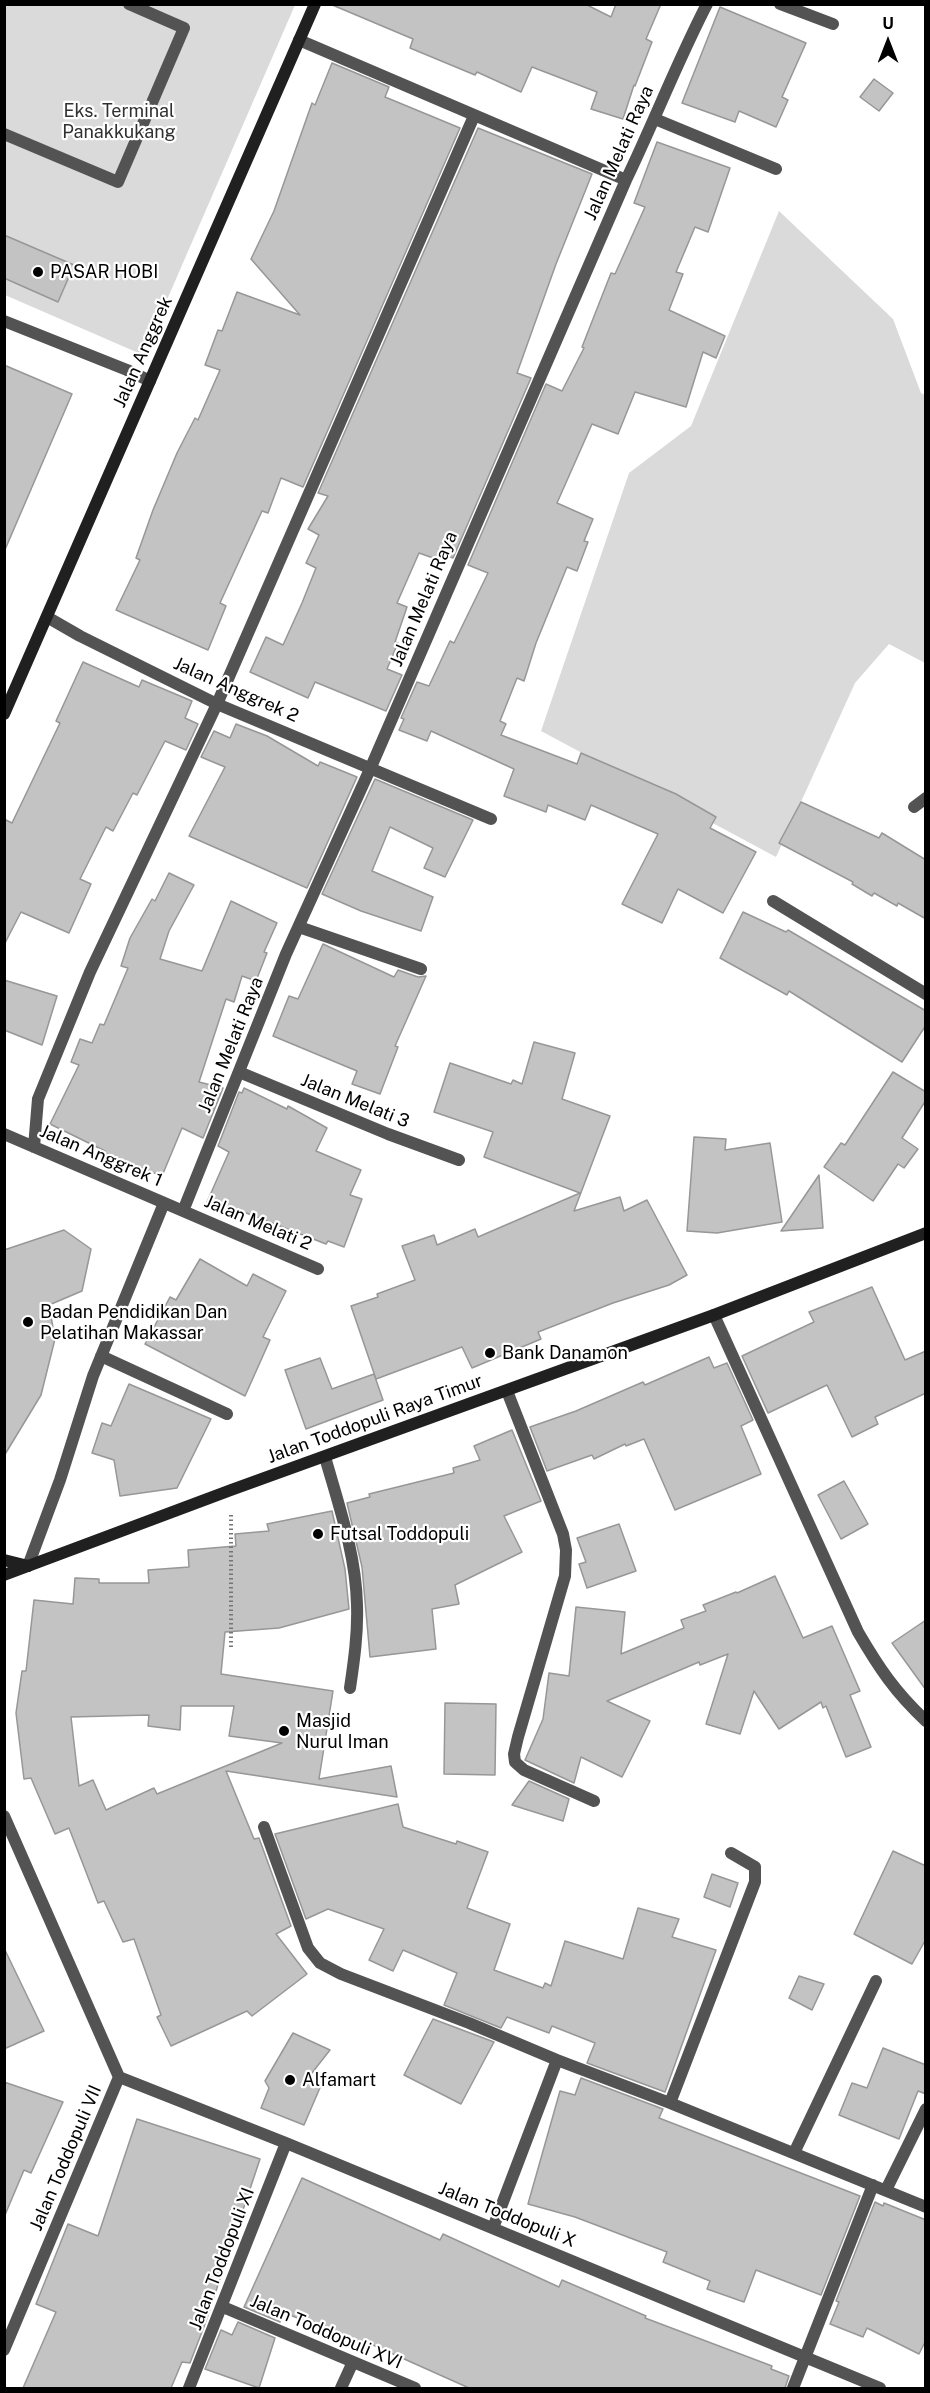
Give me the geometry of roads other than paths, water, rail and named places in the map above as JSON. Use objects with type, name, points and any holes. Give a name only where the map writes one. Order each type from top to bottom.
[{"type":"main road","name":"Jalan Anggrek","points":[[4,714],[315,4]]},
{"type":"main road","name":"Jalan Toddopuli Raya Timur","points":[[6,1577],[28,1566],[231,1490],[714,1315],[926,1233]]},
{"type":"main road","points":[[4,1560],[28,1566]]},
{"type":"street","points":[[4,134],[118,182],[184,28],[129,4]]},
{"type":"street","name":"Jalan Melati Raya","points":[[183,1211],[299,927],[683,51],[707,4]]},
{"type":"street","points":[[780,4],[833,24]]},
{"type":"street","points":[[299,40],[626,180]]},
{"type":"street","points":[[34,1147],[38,1099],[86,983],[217,704],[474,116]]},
{"type":"street","points":[[655,119],[776,169]]},
{"type":"street","points":[[4,321],[127,369],[150,381]]},
{"type":"street","name":"Jalan Anggrek 2","points":[[47,617],[80,636],[217,704],[491,819]]},
{"type":"street","points":[[914,807],[926,798]]},
{"type":"street","points":[[773,901],[926,994]]},
{"type":"street","points":[[299,927],[421,969]]},
{"type":"street","name":"Jalan Melati 3","points":[[239,1072],[388,1134],[459,1160]]},
{"type":"street","name":"Jalan Anggrek 1","points":[[4,1134],[183,1211]]},
{"type":"street","points":[[28,1566],[60,1480],[93,1376],[164,1203]]},
{"type":"street","name":"Jalan Melati 2","points":[[183,1211],[318,1269]]},
{"type":"street","points":[[714,1315],[858,1632],[881,1672],[904,1701],[926,1721]]},
{"type":"street","points":[[101,1356],[227,1414]]},
{"type":"street","points":[[507,1391],[563,1534],[566,1550],[565,1576],[518,1737],[514,1762],[524,1770],[594,1801]]},
{"type":"street","points":[[325,1457],[349,1542],[355,1576],[357,1606],[350,1688]]},
{"type":"street","name":"Jalan Toddopuli VII","points":[[4,1816],[119,2077],[4,2350]]},
{"type":"street","points":[[264,1827],[308,1948],[320,1963],[341,1974],[469,2023],[557,2061],[794,2152],[926,2207]]},
{"type":"street","points":[[670,2103],[755,1882],[755,1867],[731,1853]]},
{"type":"street","points":[[794,2152],[876,1981]]},
{"type":"street","points":[[493,2228],[557,2061]]},
{"type":"street","name":"Jalan Toddopuli X","points":[[119,2077],[286,2143],[880,2388]]},
{"type":"street","points":[[886,2190],[926,2109]]},
{"type":"street","name":"Jalan Toddopuli XI","points":[[189,2388],[286,2143]]},
{"type":"street","points":[[793,2388],[873,2186]]},
{"type":"street","name":"Jalan Toddopuli XVI","points":[[223,2307],[352,2364],[415,2388]]},
{"type":"street","points":[[341,2388],[352,2364]]},
{"type":"place","name":"PASAR HOBI","points":[[38,272]]},
{"type":"place","name":"Badan Pendidikan Dan Pelatihan Makassar","points":[[28,1322]]},
{"type":"place","name":"Bank Danamon","points":[[490,1353]]},
{"type":"place","name":"Futsal Toddopuli","points":[[318,1534]]},
{"type":"place","name":"Masjid Nurul Iman","points":[[284,1731]]},
{"type":"place","name":"Alfamart","points":[[290,2080]]},
{"type":"park label","name":"Eks. Terminal Panakkukang","points":[[119,121]]}]
